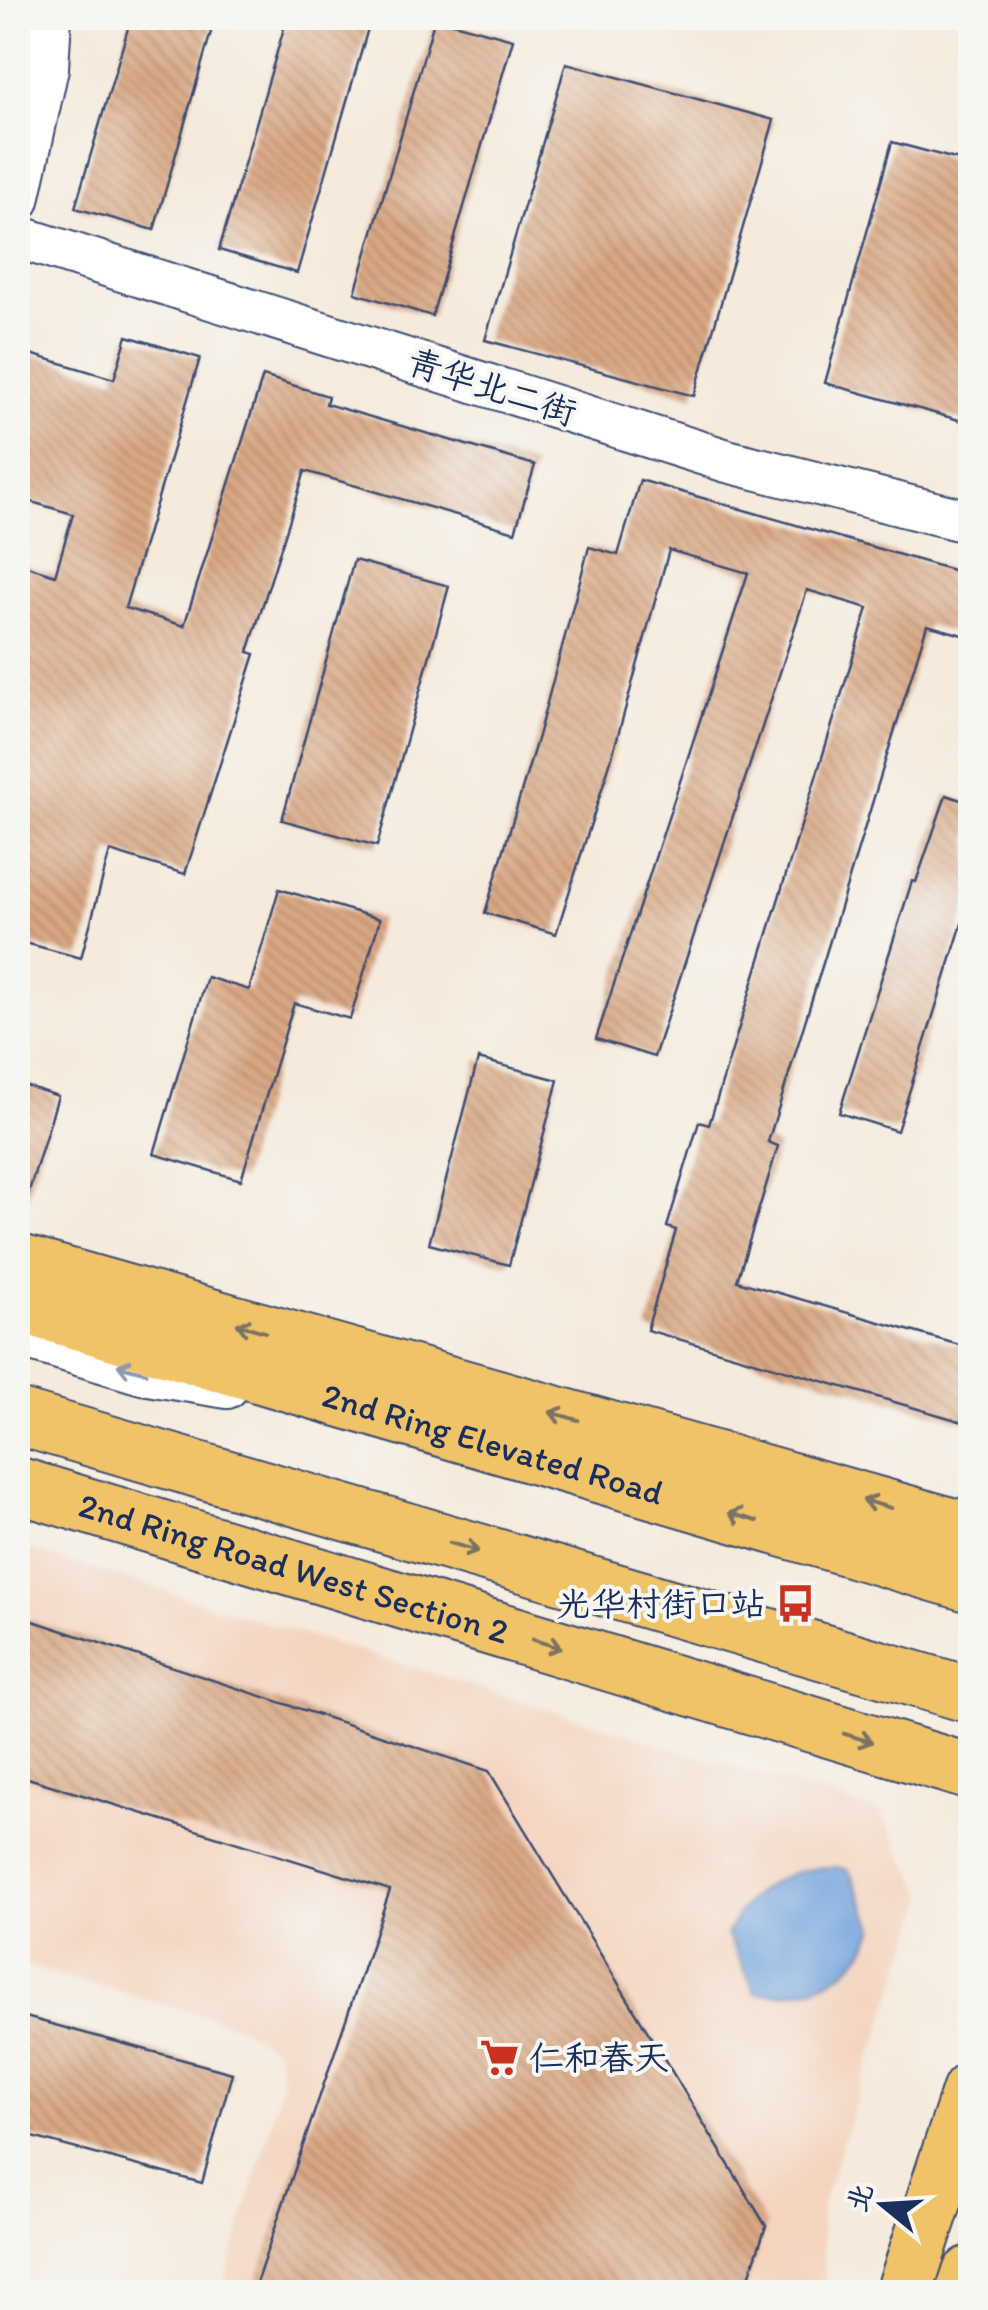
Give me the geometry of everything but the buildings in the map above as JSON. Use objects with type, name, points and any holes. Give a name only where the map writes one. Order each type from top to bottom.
[{"type":"main road","points":[[18,1262],[970,1531]]},
{"type":"main road","name":"2nd Ring Elevated Road","points":[[18,1304],[970,1584]]},
{"type":"main road","points":[[18,1418],[970,1695]]},
{"type":"main road","name":"2nd Ring Road West Section 2","points":[[18,1485],[970,1772]]},
{"type":"main road","points":[[904,2292],[970,2091]]},
{"type":"main road","points":[[964,2292],[970,2274]]},
{"type":"street","points":[[18,200],[47,68],[50,18]]},
{"type":"street","name":"青华北二街","points":[[18,236],[728,461],[970,522]]},
{"type":"street","points":[[18,1336],[142,1373],[400,1417]]},
{"type":"street","points":[[18,1390],[134,1424],[370,1520]]},
{"type":"shaded area","points":[[18,1546],[880,1812],[926,1897],[820,2209],[826,2292],[222,2292],[282,2083],[276,2049],[236,2025],[18,1963]]},
{"type":"water","points":[[848,1869],[875,1928],[866,1946],[843,1973],[812,1988],[756,1993],[727,1934],[736,1918],[770,1884],[800,1872]]},
{"type":"place","name":"光华村街口站","points":[[796,1604]]},
{"type":"place","name":"仁和春天","points":[[499,2058]]}]
